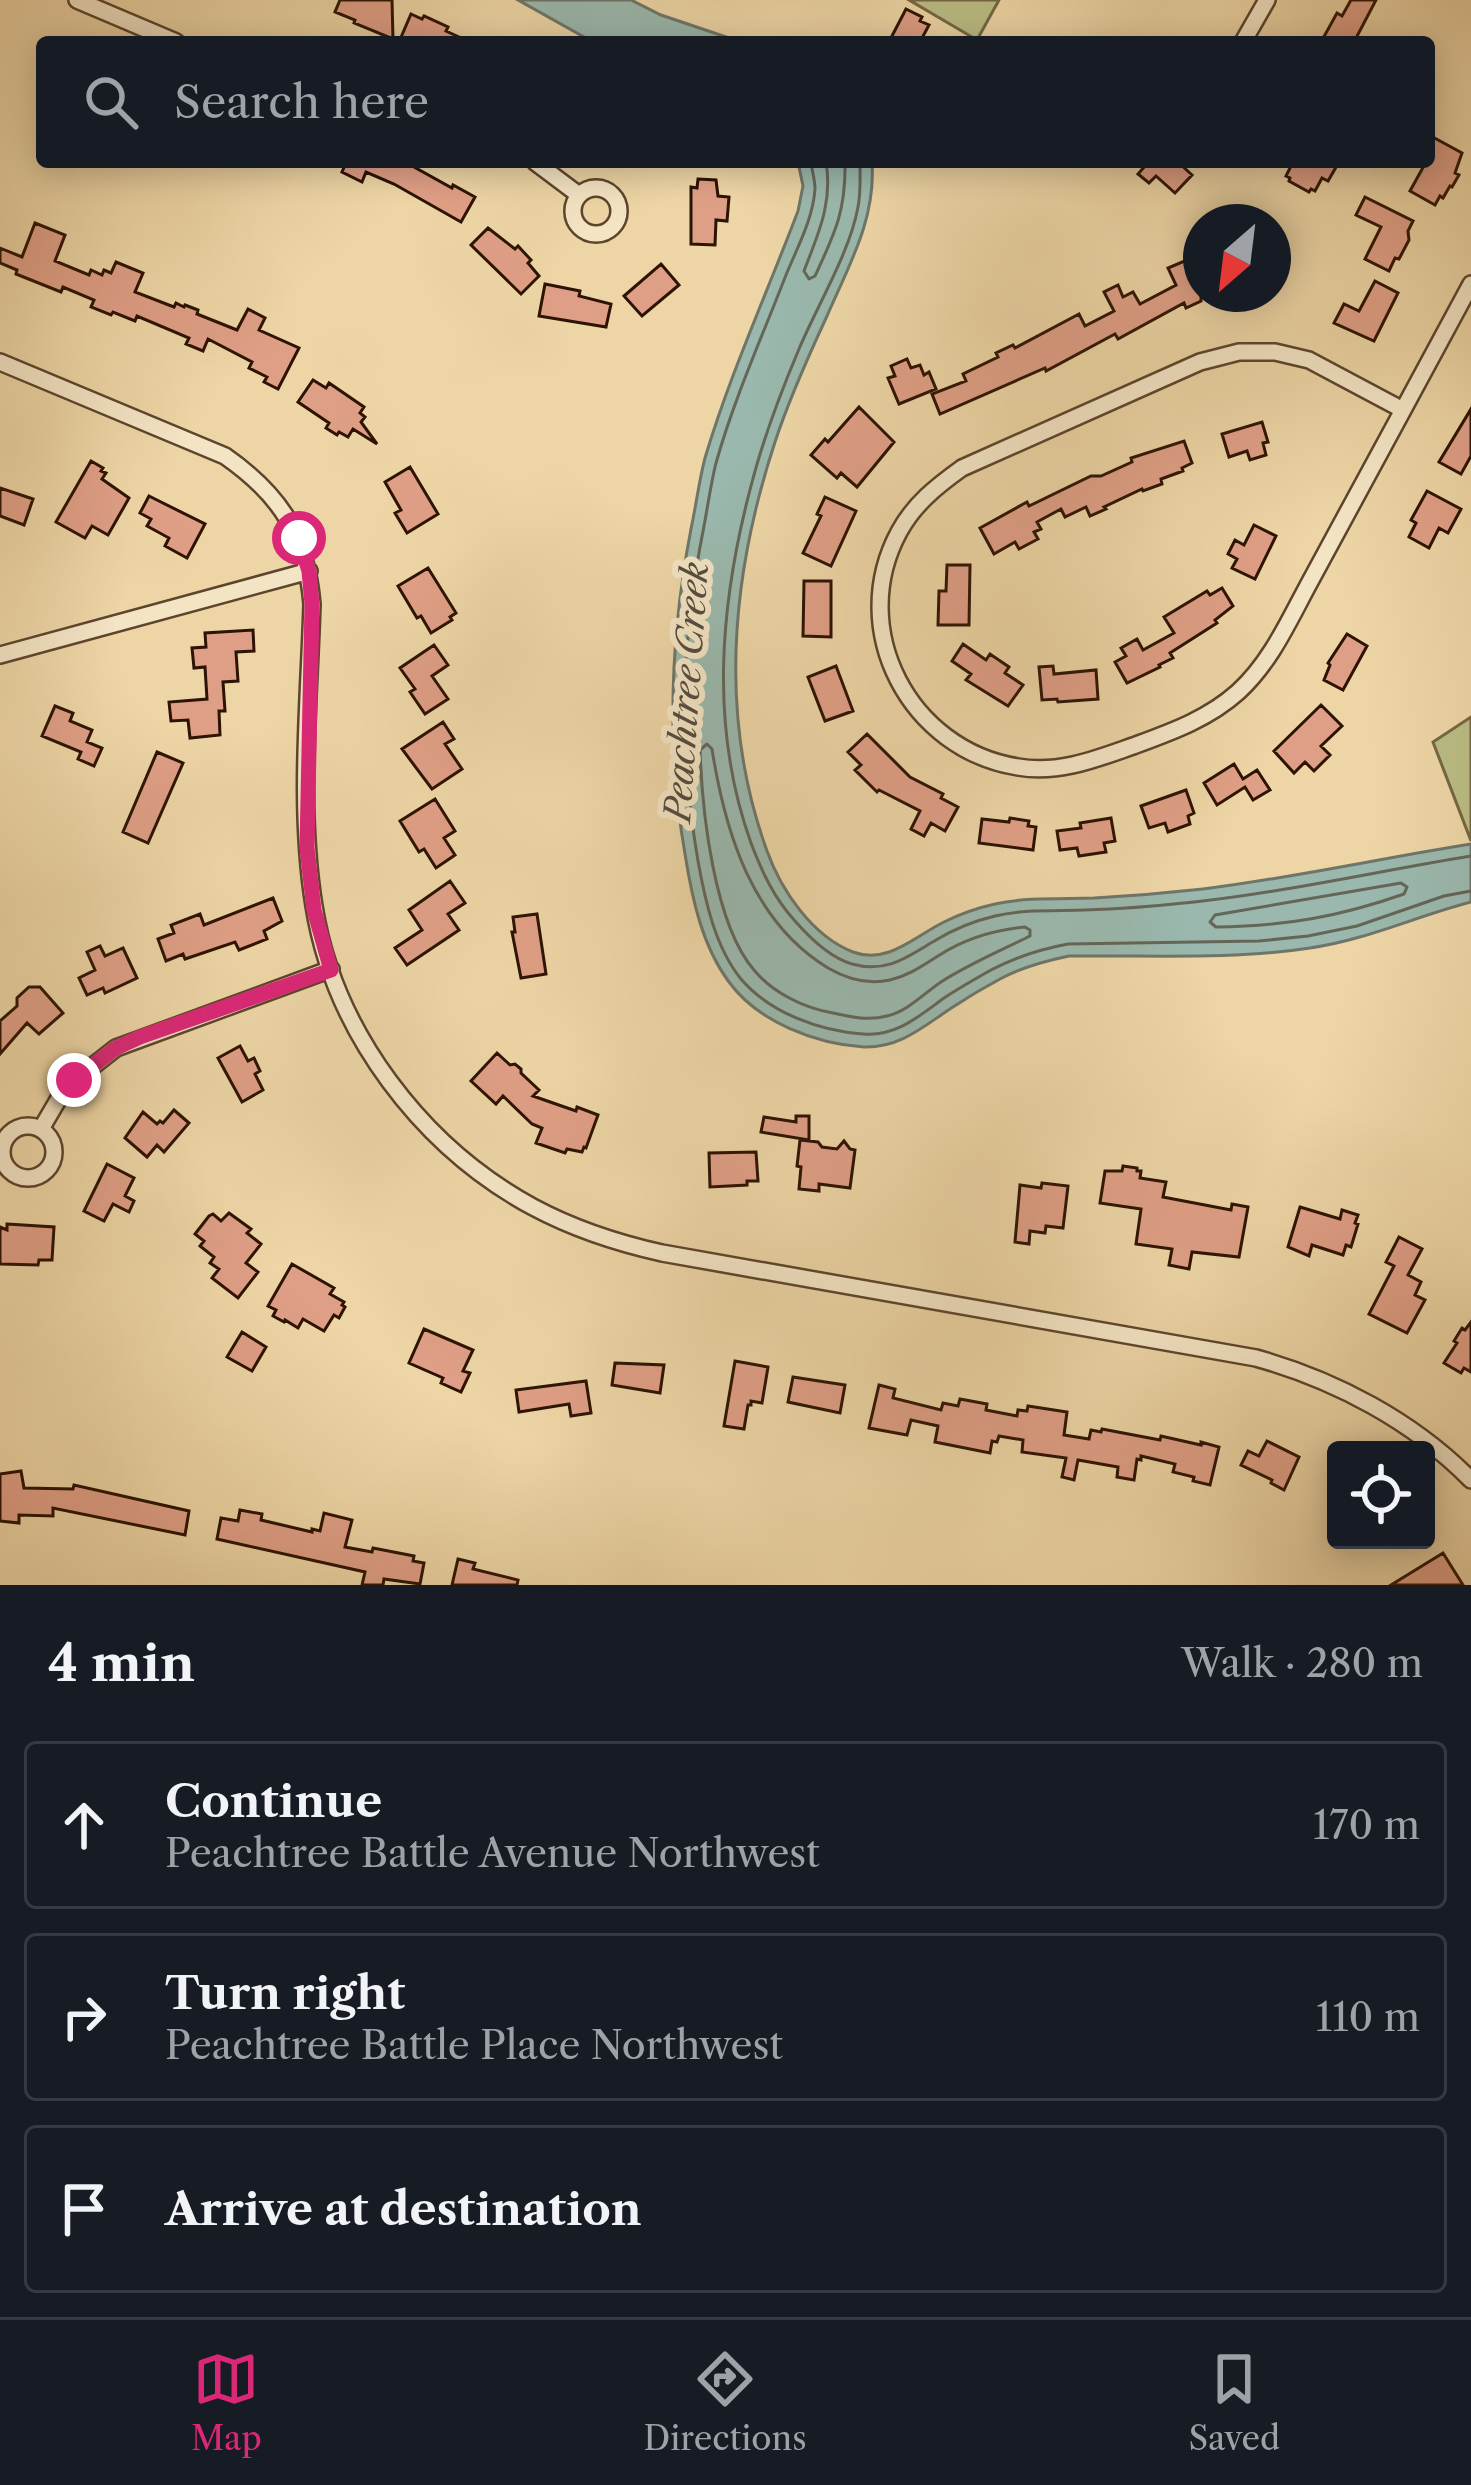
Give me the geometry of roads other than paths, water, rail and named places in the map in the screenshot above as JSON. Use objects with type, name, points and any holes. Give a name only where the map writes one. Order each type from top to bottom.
[{"type":"street","points":[[76,0],[162,36]]},
{"type":"street","points":[[1247,36],[1267,0]]},
{"type":"street","points":[[543,168],[579,195]]},
{"type":"street","points":[[1403,410],[1309,360],[1275,352],[1238,352],[1200,362],[962,468],[915,507],[886,563],[880,624],[898,685],[919,715],[948,741],[983,759],[1021,768],[1054,769],[1084,763],[1199,719],[1239,691],[1270,654],[1403,410],[1471,284]]},
{"type":"street","points":[[0,362],[225,456],[255,477],[281,508],[299,538],[309,571],[307,848],[314,910],[331,970],[367,1046],[394,1088],[455,1153],[492,1182],[573,1227],[662,1253],[1270,1362],[1384,1413],[1423,1438],[1471,1480]]},
{"type":"street","points":[[0,655],[309,571]]},
{"type":"street","points":[[40,1129],[74,1080],[116,1048],[331,970]]},
{"type":"water","points":[[518,0],[631,0],[723,36],[582,36]]},
{"type":"water","name":"Peachtree Creek","points":[[799,168],[872,168],[870,203],[859,241],[799,378],[760,493],[740,595],[736,698],[751,800],[767,851],[790,896],[811,923],[838,945],[878,955],[956,916],[995,904],[1203,889],[1471,844],[1471,902],[1310,948],[1051,960],[1008,975],[912,1034],[877,1046],[808,1036],[772,1019],[741,996],[712,953],[688,871],[675,773],[675,651],[705,458],[798,211],[803,186]]}]
